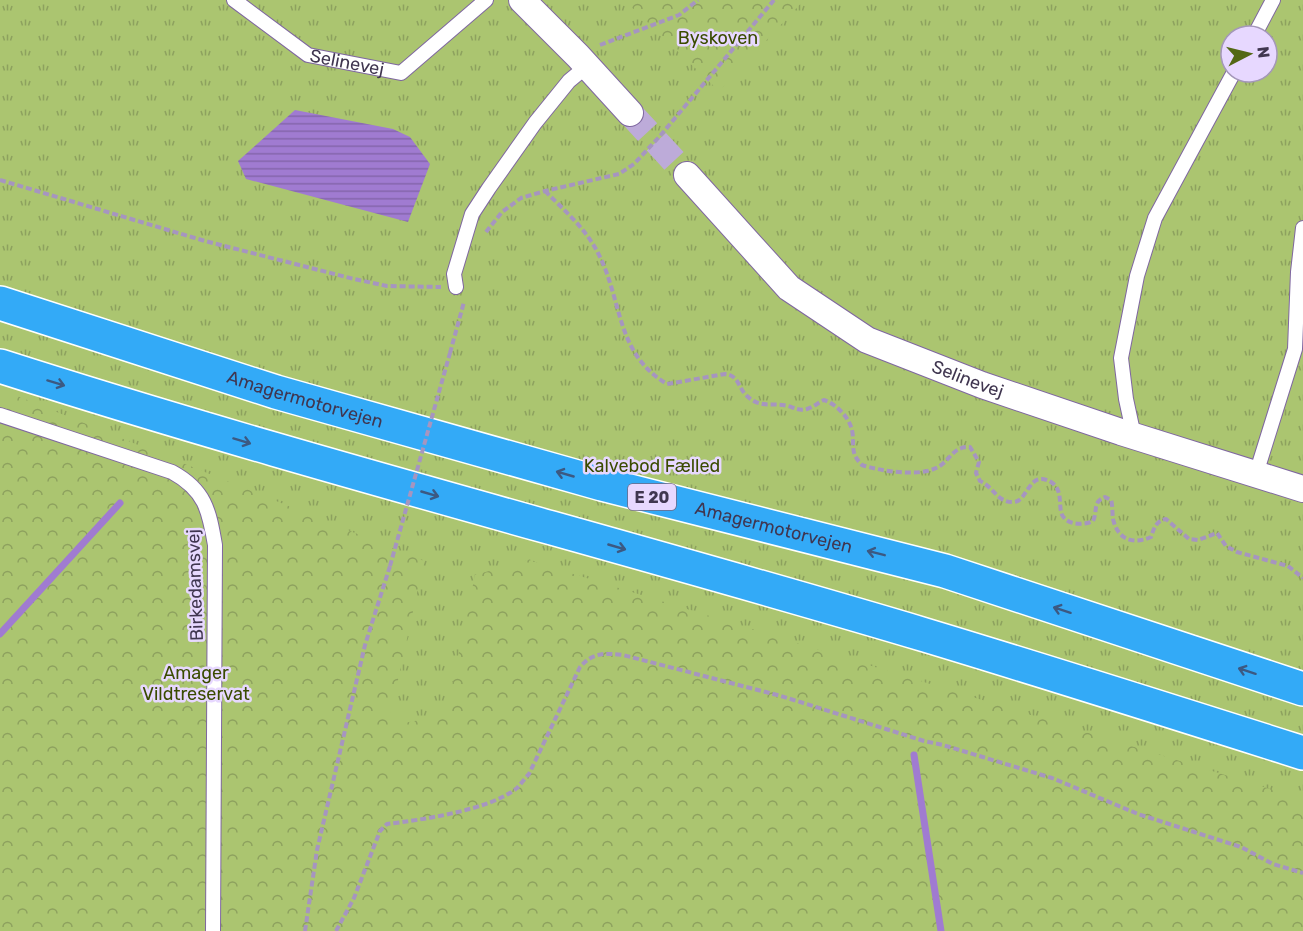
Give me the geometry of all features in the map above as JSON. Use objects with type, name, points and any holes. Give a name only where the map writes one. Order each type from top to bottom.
[{"type":"highway","name":"Amagermotorvejen","points":[[0,303],[321,405],[602,484],[945,571],[1303,689]]},
{"type":"highway","points":[[0,366],[252,444],[923,634],[1303,753]]},
{"type":"highway","points":[[1234,731],[1303,759]]},
{"type":"street","points":[[522,0],[630,113]]},
{"type":"street","name":"Selinevej","points":[[687,175],[789,288],[867,340],[982,385],[1303,489]]},
{"type":"lane","name":"Selinevej","points":[[234,0],[308,55],[401,73],[486,0]]},
{"type":"lane","points":[[1260,24],[1273,0]]},
{"type":"lane","points":[[462,287],[454,274],[472,214],[535,123],[582,61]]},
{"type":"lane","points":[[1134,436],[1126,399],[1121,358],[1137,276],[1155,218],[1228,84]]},
{"type":"lane","points":[[1256,474],[1295,349],[1303,228]]},
{"type":"lane","name":"Birkedamsvej","points":[[0,415],[172,472],[193,486],[209,512],[215,557],[213,931]]},
{"type":"path","points":[[582,61],[610,40],[679,15],[698,0]]},
{"type":"path","points":[[483,241],[486,232],[502,212],[521,198],[619,174],[634,164],[774,0]]},
{"type":"path","points":[[0,180],[205,241],[354,279],[387,286],[462,287],[450,352],[390,566],[365,645],[317,850],[305,931]]},
{"type":"path","points":[[545,191],[580,227],[598,252],[607,274],[620,323],[630,346],[653,376],[667,384],[732,374],[746,395],[756,403],[804,410],[824,400],[831,402],[839,408],[850,423],[853,431],[854,454],[862,465],[894,473],[931,470],[938,467],[958,448],[970,447],[979,462],[976,473],[980,481],[988,484],[997,498],[1017,502],[1023,497],[1027,487],[1034,481],[1043,479],[1051,482],[1058,490],[1061,512],[1064,518],[1075,524],[1086,524],[1093,521],[1096,515],[1095,505],[1105,496],[1111,500],[1112,516],[1116,528],[1122,537],[1130,541],[1141,541],[1151,537],[1156,524],[1166,519],[1190,539],[1198,540],[1217,533],[1226,546],[1237,552],[1288,566],[1303,578]]},
{"type":"path","points":[[336,931],[354,898],[380,831],[387,824],[426,820],[497,800],[517,788],[529,774],[580,667],[588,658],[603,653],[623,655],[781,696],[1052,778],[1138,814],[1241,847],[1273,864],[1303,873]]},
{"type":"green space","name":"Kalvebod Fælled","points":[[0,0],[1303,0],[1303,931],[0,931]]},
{"type":"green space","name":"Byskoven","points":[[624,0],[804,0],[719,91]]},
{"type":"green space","name":"Amager Vildtreservat","points":[[0,389],[424,561],[388,726],[446,715],[475,575],[528,560],[1303,799],[1303,931],[0,931]]},
{"type":"shaded area","points":[[295,110],[393,129],[410,137],[430,164],[408,222],[246,179],[238,161]]},
{"type":"waterway","points":[[0,634],[120,503]]},
{"type":"waterway","points":[[914,755],[941,931]]},
{"type":"tunnel","points":[[630,113],[687,175]]}]
